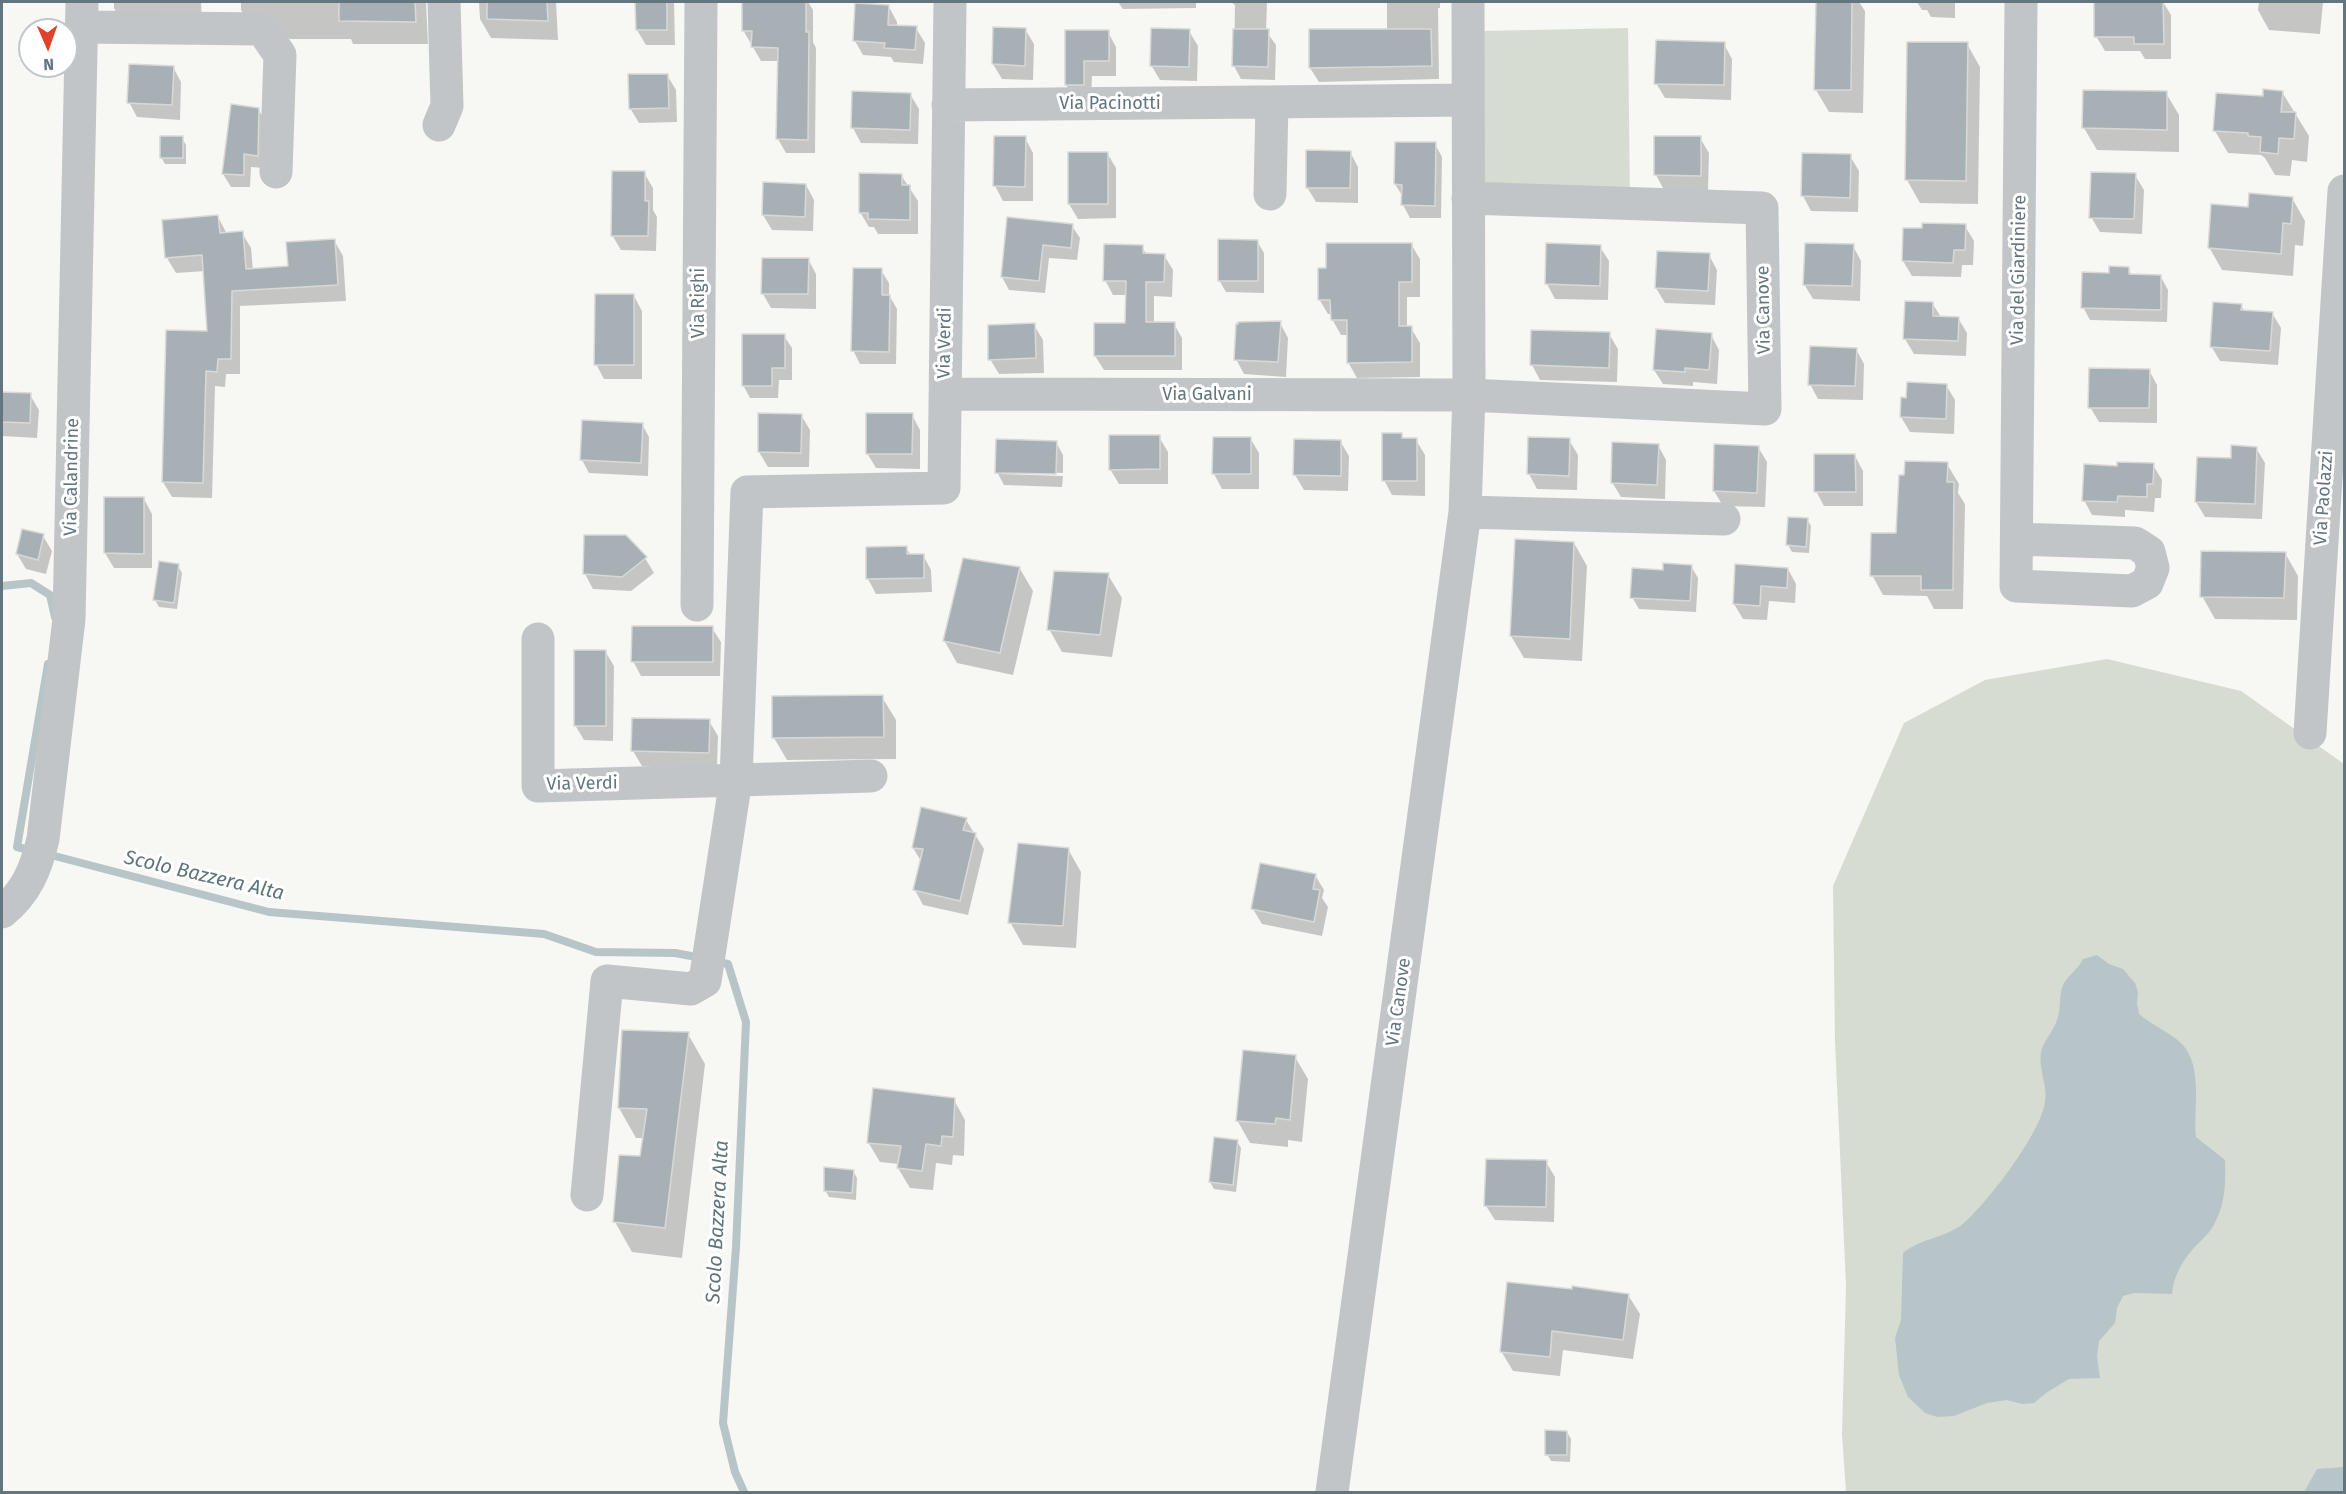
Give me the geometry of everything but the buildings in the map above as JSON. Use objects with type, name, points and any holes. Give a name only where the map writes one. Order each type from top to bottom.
[{"type":"street","points":[[439,125],[447,106],[444,2]]},
{"type":"street","name":"Via Righi","points":[[697,605],[701,2]]},
{"type":"street","name":"Via Verdi","points":[[698,492],[944,488],[950,2]]},
{"type":"street","name":"Via Canove","points":[[1332,1492],[1465,512],[1469,396],[1468,2]]},
{"type":"street","name":"Via del Giardiniere","points":[[2017,539],[2021,2]]},
{"type":"street","name":"Via Calandrine","points":[[2,912],[13,903],[28,884],[40,852],[69,619],[82,14],[262,29],[279,55],[276,172]]},
{"type":"street","name":"Via Pacinotti","points":[[948,105],[1468,100]]},
{"type":"street","points":[[1270,194],[1272,103]]},
{"type":"street","name":"Via Paolazzi","points":[[2310,733],[2344,192]]},
{"type":"street","name":"Via Canove","points":[[1468,198],[1762,208],[1766,409],[1469,396]]},
{"type":"street","name":"Via Galvani","points":[[945,394],[1469,396]]},
{"type":"street","points":[[587,1195],[607,981],[691,988],[705,981],[736,779],[747,492]]},
{"type":"street","points":[[1465,512],[1724,519]]},
{"type":"street","name":"Via Verdi","points":[[538,639],[538,786],[871,776]]},
{"type":"shaded area","points":[[1628,28],[1630,204],[1483,199],[1481,31]]},
{"type":"shaded area","points":[[2107,659],[2241,691],[2344,764],[2344,1492],[1846,1492],[1842,1434],[1846,1286],[1835,1041],[1833,886],[1904,723],[1985,680]]},
{"type":"shaded area","points":[[2097,955],[2109,964],[2123,969],[2135,983],[2138,992],[2139,1014],[2176,1039],[2188,1052],[2195,1075],[2196,1137],[2225,1160],[2225,1187],[2220,1212],[2210,1231],[2182,1264],[2174,1282],[2172,1294],[2135,1293],[2123,1296],[2117,1308],[2115,1323],[2099,1341],[2097,1357],[2100,1378],[2069,1379],[2034,1403],[2022,1404],[2007,1400],[1987,1403],[1954,1416],[1937,1417],[1925,1413],[1908,1397],[1899,1375],[1895,1338],[1901,1320],[1903,1253],[1964,1223],[1999,1184],[2024,1148],[2034,1131],[2045,1102],[2040,1058],[2044,1044],[2057,1020],[2062,988],[2083,959]]},
{"type":"shaded area","points":[[2344,1467],[2344,1492],[2304,1492],[2317,1469]]},
{"type":"waterway","name":"Scolo Bazzera Alta","points":[[2,586],[31,583],[50,595],[55,617]]},
{"type":"waterway","name":"Scolo Bazzera Alta","points":[[33,851],[17,847],[48,664]]},
{"type":"waterway","name":"Scolo Bazzera Alta","points":[[47,854],[269,912],[544,934],[596,952],[675,953],[691,956]]},
{"type":"waterway","name":"Scolo Bazzera Alta","points":[[718,962],[728,964],[746,1022],[736,1247],[723,1423],[735,1472],[744,1492]]}]
